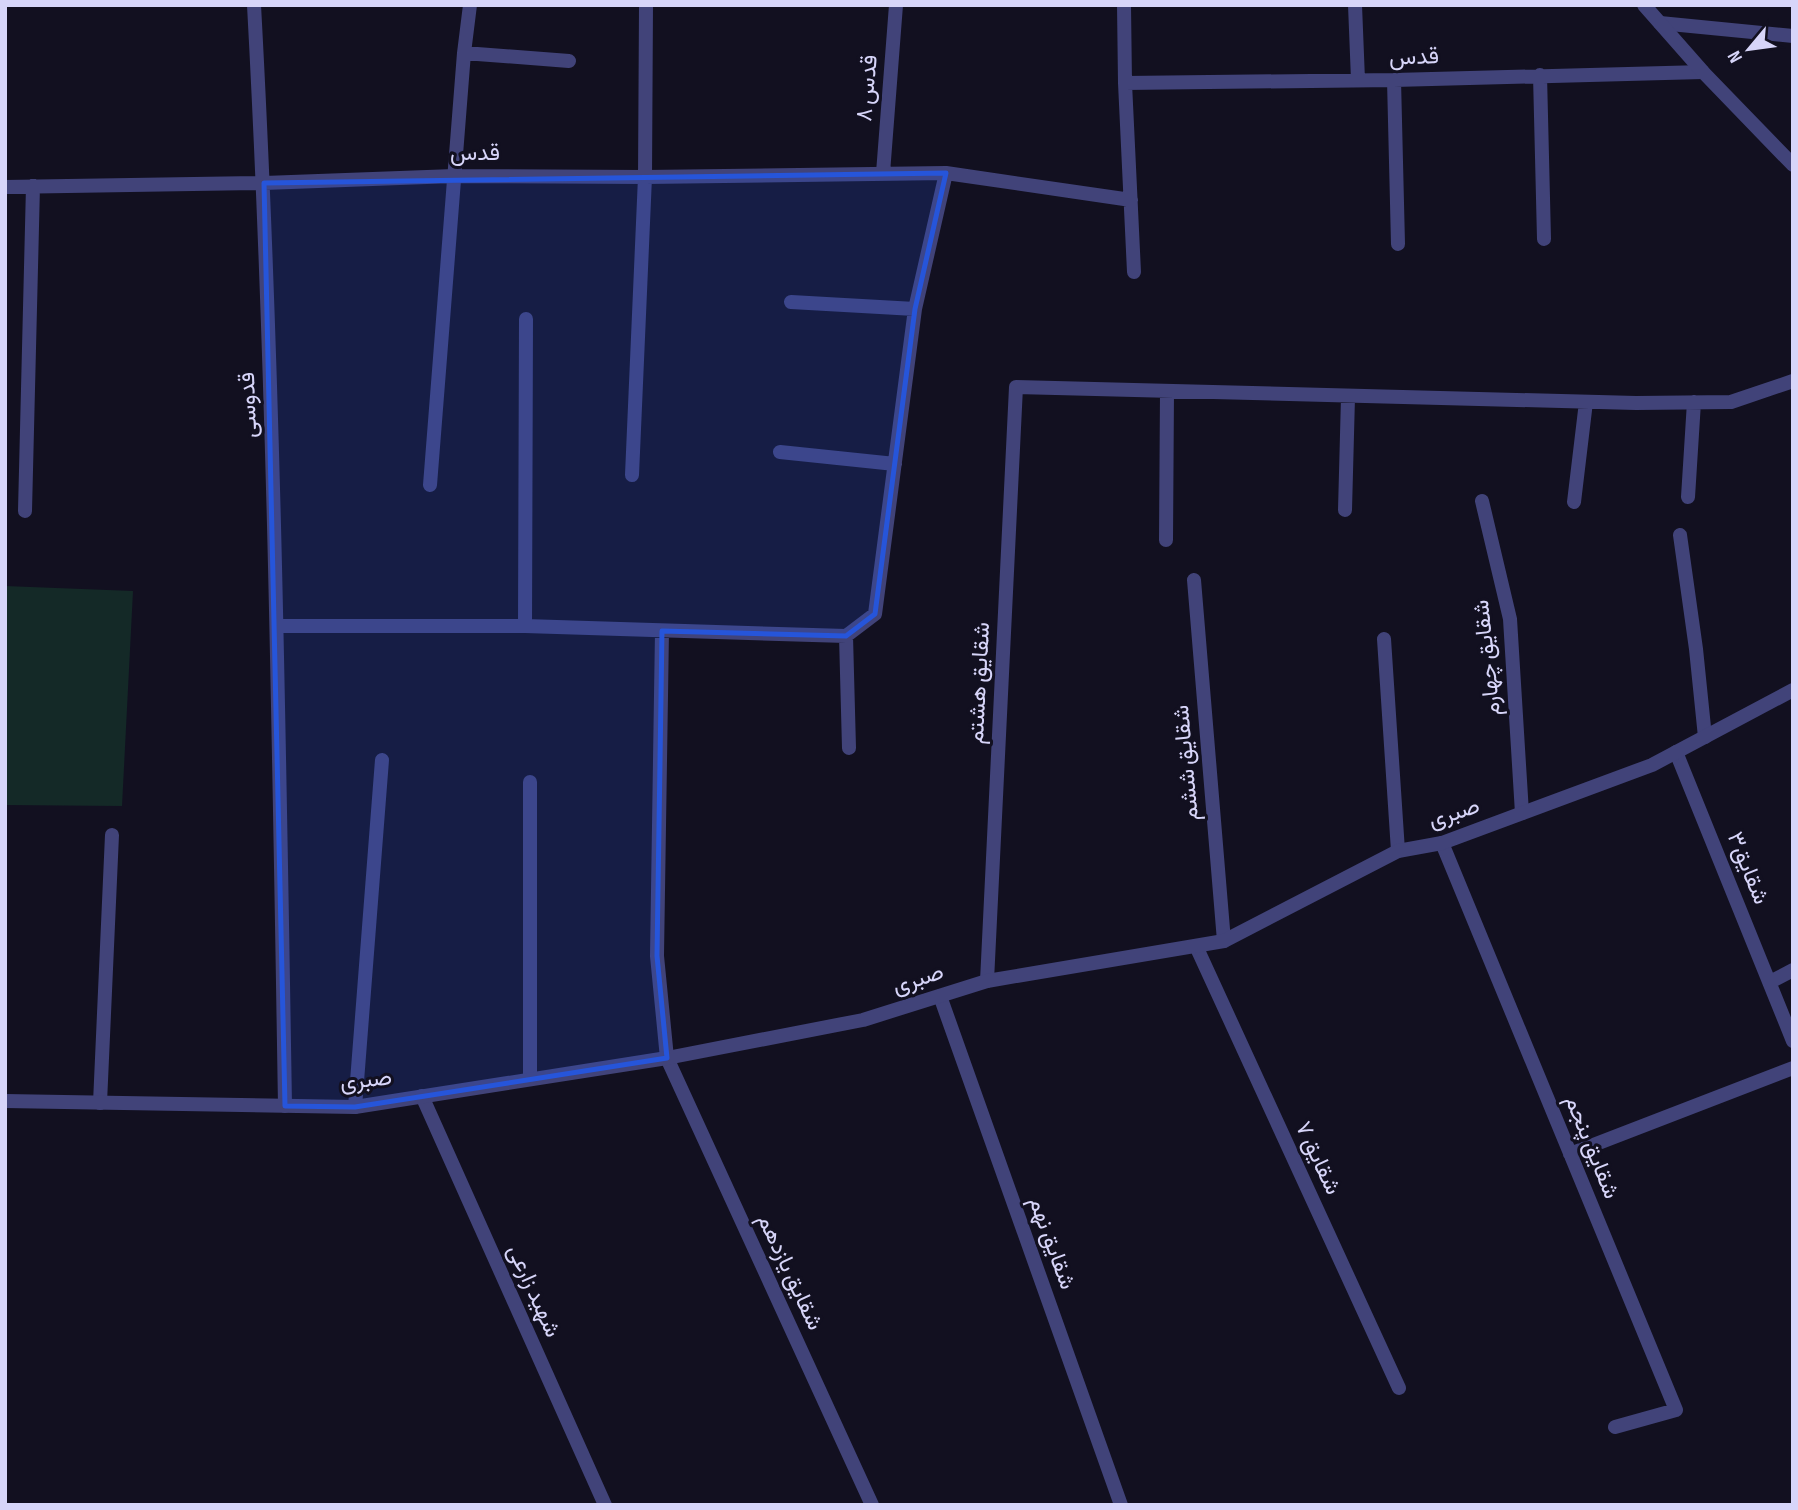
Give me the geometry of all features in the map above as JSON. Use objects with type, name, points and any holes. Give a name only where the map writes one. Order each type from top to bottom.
[{"type":"street","name":"قدوسی","points":[[254,5],[264,183],[277,626],[285,1106]]},
{"type":"street","points":[[430,485],[470,5]]},
{"type":"street","points":[[632,475],[645,177],[646,5]]},
{"type":"street","name":"قدس ۸","points":[[883,173],[896,5]]},
{"type":"street","points":[[1124,5],[1134,272]]},
{"type":"street","points":[[1354,5],[1358,80]]},
{"type":"street","points":[[1644,5],[1703,72],[1793,165]]},
{"type":"street","points":[[1660,23],[1793,36]]},
{"type":"street","points":[[464,53],[569,61]]},
{"type":"street","name":"قدس","points":[[1125,83],[1394,80],[1703,72]]},
{"type":"street","points":[[1540,75],[1544,239]]},
{"type":"street","points":[[1394,80],[1398,244]]},
{"type":"street","name":"قدس","points":[[5,187],[264,183],[454,176],[645,177],[946,173],[1131,200]]},
{"type":"street","points":[[277,626],[525,626],[846,636],[875,614],[915,309],[946,173]]},
{"type":"street","points":[[25,511],[33,186]]},
{"type":"street","points":[[791,302],[915,309]]},
{"type":"street","points":[[525,626],[527,319]]},
{"type":"street","points":[[1166,541],[1167,392],[1586,402],[1731,402],[1793,381]]},
{"type":"street","name":"شقایق هشتم","points":[[988,981],[1016,387],[1167,392]]},
{"type":"street","points":[[1345,510],[1348,397]]},
{"type":"street","points":[[1574,502],[1586,402]]},
{"type":"street","points":[[1688,497],[1693,402]]},
{"type":"street","points":[[780,452],[895,464]]},
{"type":"street","name":"شقایق چهارم","points":[[1482,501],[1510,619],[1522,813]]},
{"type":"street","points":[[1680,535],[1696,649],[1704,737]]},
{"type":"street","name":"شقایق ششم","points":[[1194,580],[1224,941]]},
{"type":"street","name":"شقایق یازدهم","points":[[662,631],[657,956],[667,1058],[872,1505]]},
{"type":"street","points":[[846,636],[849,748]]},
{"type":"street","points":[[1384,639],[1398,851]]},
{"type":"street","name":"صبری","points":[[5,1101],[355,1107],[667,1058],[863,1020],[988,981],[1224,941],[1398,851],[1441,843],[1652,765],[1793,690]]},
{"type":"street","name":"شقایق۳","points":[[1676,752],[1793,1041]]},
{"type":"street","points":[[355,1107],[383,760]]},
{"type":"street","points":[[530,782],[530,1079]]},
{"type":"street","points":[[100,1103],[111,835]]},
{"type":"street","name":"شقایق پنجم","points":[[1441,843],[1676,1410],[1615,1427]]},
{"type":"street","name":"شقایق ۷","points":[[1196,946],[1399,1388]]},
{"type":"street","points":[[1770,982],[1793,970]]},
{"type":"street","name":"شقایق نهم","points":[[940,996],[1121,1505]]},
{"type":"street","points":[[1570,1154],[1793,1068]]},
{"type":"street","name":"شهید زارعی","points":[[422,1096],[605,1505]]},
{"type":"highlighted area","points":[[946,173],[915,309],[875,614],[846,636],[662,631],[657,956],[667,1058],[355,1107],[285,1106],[264,183]]},
{"type":"green space","points":[[5,586],[133,591],[122,806],[5,805]]}]
